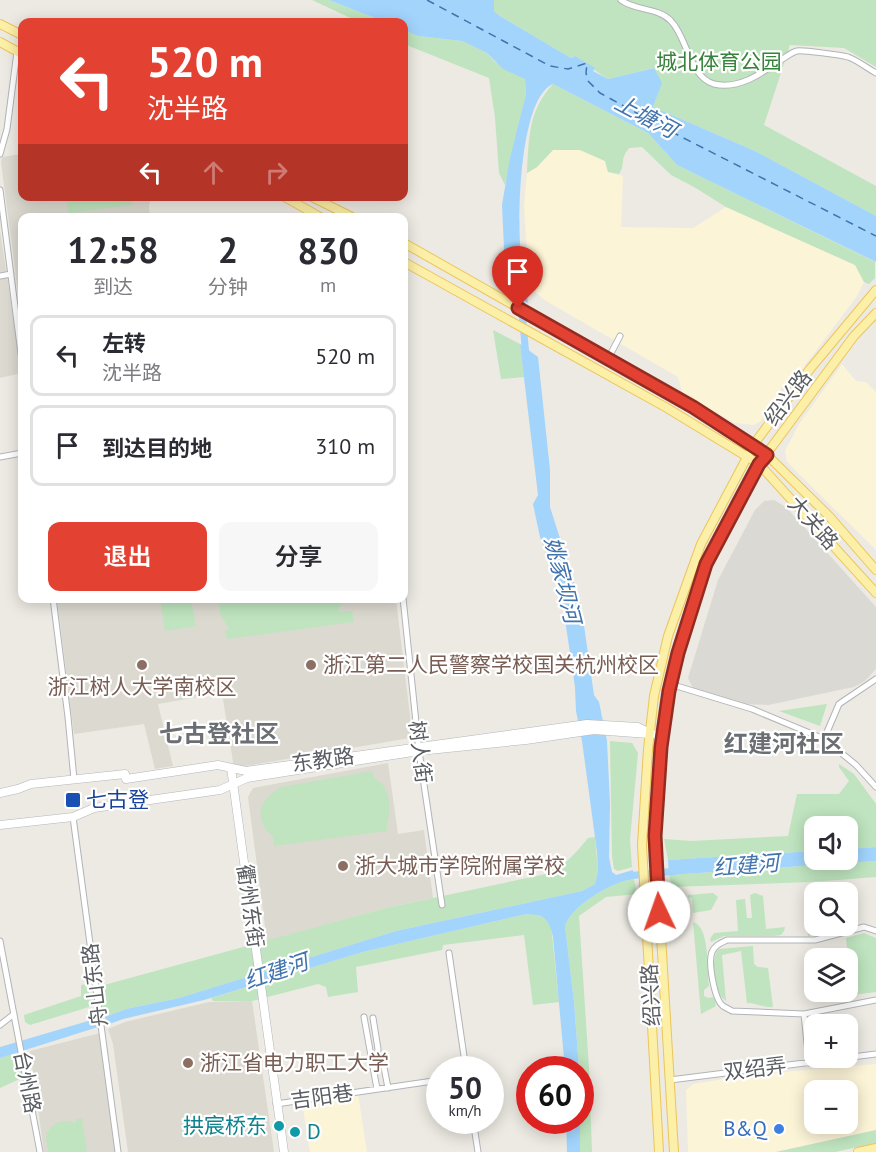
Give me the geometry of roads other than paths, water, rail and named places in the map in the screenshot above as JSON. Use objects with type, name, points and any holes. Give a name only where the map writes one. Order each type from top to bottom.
[{"type":"main road","points":[[0,24],[18,33]]},
{"type":"main road","points":[[0,42],[18,52]]},
{"type":"main road","points":[[292,201],[313,213]]},
{"type":"main road","points":[[320,201],[344,213]]},
{"type":"main road","name":"大关路","points":[[408,245],[754,444],[829,516],[876,570]]},
{"type":"main road","name":"大关路","points":[[408,264],[667,408],[759,464],[876,593]]},
{"type":"main road","name":"绍兴路","points":[[659,1152],[642,845],[654,696],[668,636],[701,544],[754,444],[810,369],[876,290]]},
{"type":"main road","name":"绍兴路","points":[[674,1152],[655,836],[662,735],[670,684],[706,564],[759,464],[854,336],[876,313]]},
{"type":"main road","points":[[858,1152],[876,1148]]},
{"type":"street","points":[[621,0],[628,6],[653,11],[671,20],[681,35],[700,76],[711,84],[725,86],[741,83],[798,51],[848,57],[876,73]]},
{"type":"street","points":[[0,154],[7,129],[18,65]]},
{"type":"street","points":[[0,190],[18,329]]},
{"type":"street","points":[[0,276],[11,274]]},
{"type":"street","points":[[608,359],[620,336]]},
{"type":"street","points":[[0,457],[18,454]]},
{"type":"street","points":[[54,603],[74,779]]},
{"type":"street","name":"树人街","points":[[404,603],[419,749],[442,905]]},
{"type":"street","points":[[824,739],[839,704],[876,679]]},
{"type":"street","points":[[670,684],[752,709],[824,739],[856,765],[876,787]]},
{"type":"street","name":"东教路","points":[[0,793],[31,784],[74,779],[125,774],[126,779],[218,765],[246,771],[419,749],[526,740],[558,731],[637,731],[662,735]]},
{"type":"street","name":"东教路","points":[[0,825],[73,818],[94,808],[220,790],[247,778],[419,749]]},
{"type":"street","name":"衢州东街","points":[[231,768],[284,1152]]},
{"type":"street","name":"舟山东路","points":[[73,818],[118,1152]]},
{"type":"street","points":[[876,931],[864,927],[815,940],[727,940],[717,945],[711,952],[715,993],[722,1006],[732,1011],[804,1014],[876,1000]]},
{"type":"street","name":"台州路","points":[[0,941],[40,1152]]},
{"type":"street","points":[[449,953],[464,1056]]},
{"type":"street","points":[[0,1025],[14,1014]]},
{"type":"street","points":[[364,1017],[377,1089]]},
{"type":"street","points":[[373,1018],[377,1055],[382,1062],[388,1088]]},
{"type":"street","name":"双绍弄","points":[[858,1056],[876,1054]]},
{"type":"street","name":"双绍弄","points":[[670,1080],[804,1064]]},
{"type":"street","name":"吉阳巷","points":[[276,1104],[426,1082]]},
{"type":"street","points":[[475,1134],[478,1152]]},
{"type":"water","name":"上塘河","points":[[329,0],[494,0],[494,11],[500,16],[571,58],[575,56],[595,68],[593,71],[608,79],[654,68],[662,83],[653,107],[755,151],[876,216],[876,262],[677,165],[648,133],[553,84],[542,94],[534,110],[523,157],[519,228],[528,303],[506,291],[502,205],[510,158],[526,94],[525,79],[503,69],[487,53],[462,41],[418,36],[408,32],[408,18],[375,18]]},
{"type":"water","points":[[520,344],[538,357],[550,470],[550,507],[581,605],[594,695],[599,702],[607,741],[610,804],[609,857],[612,872],[616,875],[633,870],[634,879],[615,884],[594,895],[576,910],[565,926],[578,1056],[564,1056],[553,937],[547,921],[535,915],[522,915],[363,952],[204,1000],[123,1019],[107,1025],[105,1017],[126,1009],[179,998],[396,931],[582,891],[595,884],[598,871],[597,852],[576,711],[575,687],[562,599],[540,537],[533,504],[538,495]]},
{"type":"water","points":[[876,847],[876,861],[858,862],[858,848]]},
{"type":"water","points":[[804,852],[804,866],[669,875],[668,860]]},
{"type":"water","points":[[95,1019],[98,1027],[0,1058],[0,1047]]},
{"type":"water","points":[[566,1134],[580,1134],[580,1152],[567,1152]]},
{"type":"waterway","name":"姚家坝河","points":[[520,290],[526,356]]},
{"type":"waterway","name":"红建河","points":[[627,876],[676,871]]},
{"type":"place","name":"浙江树人大学南校区","points":[[142,665]]},
{"type":"place","name":"浙江第二人民警察学校国关杭州校区","points":[[311,665]]},
{"type":"place","name":"七古登","points":[[73,800]]},
{"type":"place","name":"浙大城市学院附属学校","points":[[343,866]]},
{"type":"place","name":"浙江省电力职工大学","points":[[188,1063]]},
{"type":"place","name":"拱宸桥东","points":[[279,1126]]},
{"type":"place","name":"B&Q","points":[[779,1129]]},
{"type":"place","name":"D","points":[[295,1132]]},
{"type":"district","name":"七古登社区","points":[[219,734]]},
{"type":"district","name":"红建河社区","points":[[784,744]]},
{"type":"park label","name":"城北体育公园","points":[[719,62]]}]
